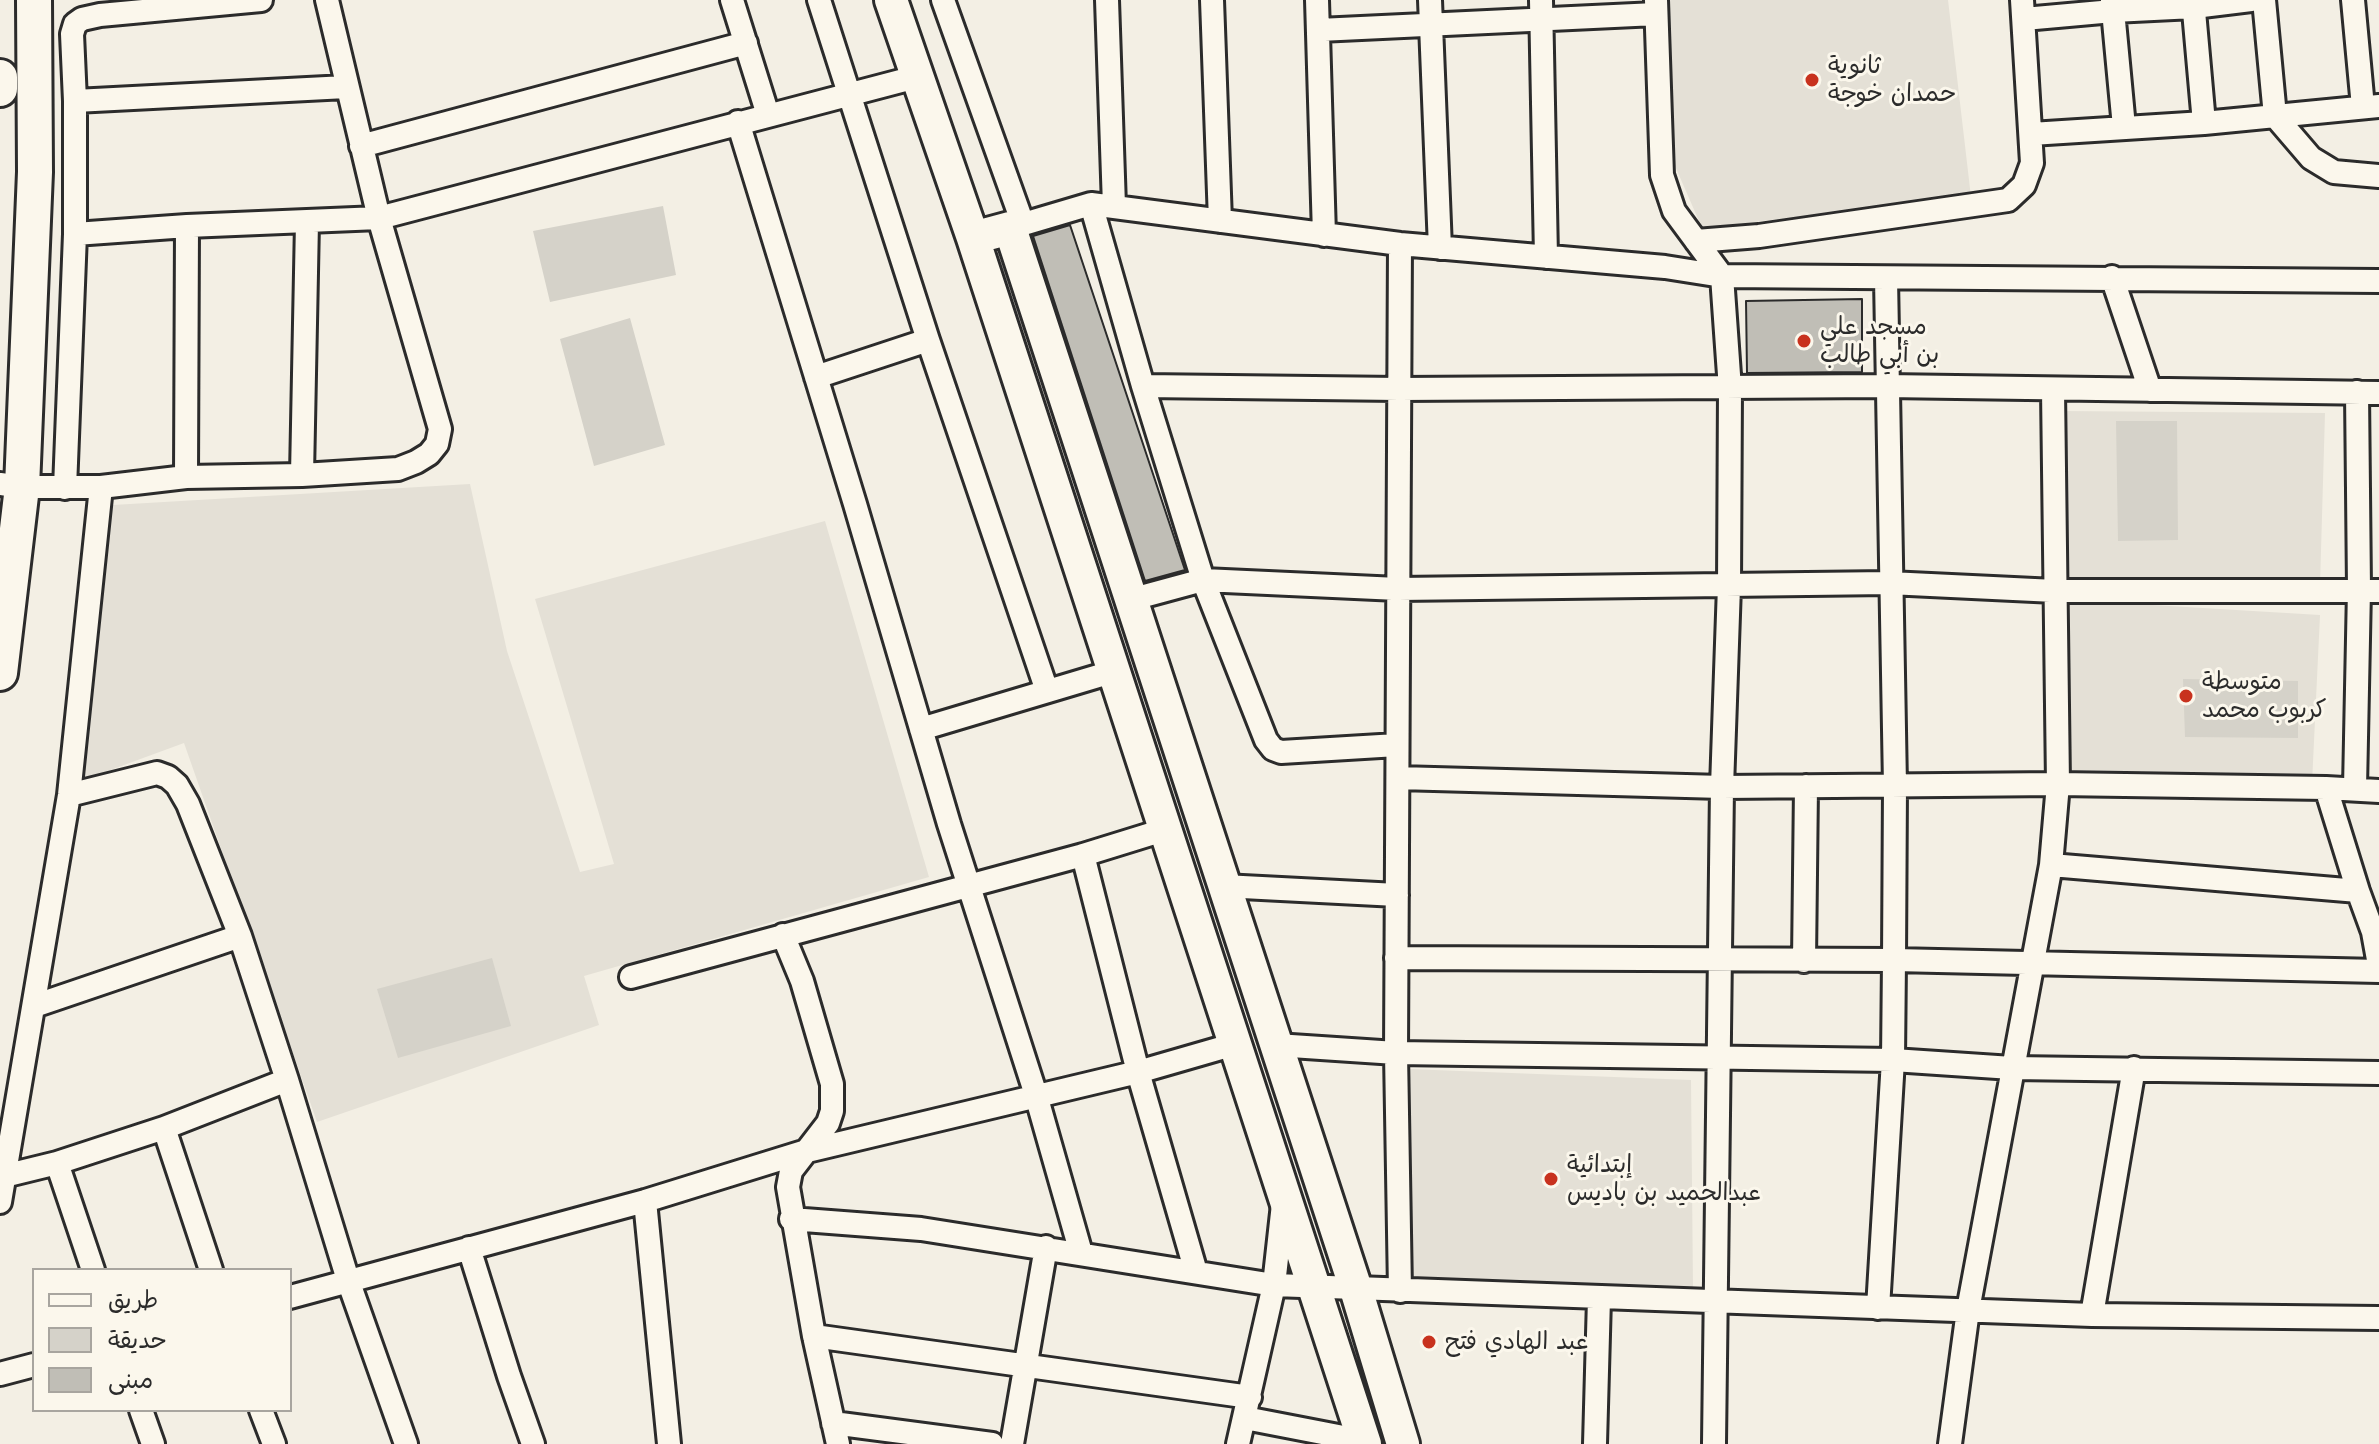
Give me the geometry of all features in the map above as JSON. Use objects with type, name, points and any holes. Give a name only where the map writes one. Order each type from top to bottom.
[{"type":"main road","points":[[0,673],[36,90],[34,0]]},
{"type":"main road","points":[[891,0],[973,238],[1167,829],[1364,1442]]},
{"type":"main road","points":[[0,77],[0,86]]},
{"type":"main road","points":[[973,238],[1016,226],[1223,886],[1356,1289],[1403,1444]]},
{"type":"street","points":[[65,488],[75,234],[72,34],[75,24],[82,19],[142,6],[261,0]]},
{"type":"street","points":[[11,486],[101,487],[186,477],[398,469],[429,454],[437,444],[440,429],[379,218],[327,0]]},
{"type":"street","points":[[732,0],[768,115]]},
{"type":"street","points":[[819,0],[928,340],[1047,691]]},
{"type":"street","points":[[943,0],[1016,226],[1103,205],[1400,244],[1665,267],[1722,276],[2379,281]]},
{"type":"street","points":[[1107,0],[1103,205],[1143,386],[1203,580],[1266,740],[1273,749],[1293,752],[1397,745]]},
{"type":"street","points":[[1212,0],[1220,221]]},
{"type":"street","points":[[1317,0],[1324,235]]},
{"type":"street","points":[[1430,0],[1440,248]]},
{"type":"street","points":[[1696,241],[1759,236],[2008,200],[2024,185],[2032,163],[2023,10],[2251,0]]},
{"type":"street","points":[[2264,0],[2275,116],[2311,158],[2334,172],[2379,176]]},
{"type":"street","points":[[2031,134],[2204,123],[2371,106],[2353,0]]},
{"type":"street","points":[[2194,4],[2204,123]]},
{"type":"street","points":[[2113,5],[2124,127]]},
{"type":"street","points":[[1319,30],[1430,23],[1542,9],[1656,7],[1662,175],[1674,211],[1722,276],[1730,389],[1714,1444]]},
{"type":"street","points":[[1542,9],[1546,257]]},
{"type":"street","points":[[361,146],[746,43]]},
{"type":"street","points":[[75,234],[379,218],[916,77]]},
{"type":"street","points":[[0,86],[36,90]]},
{"type":"street","points":[[75,101],[346,87]]},
{"type":"street","points":[[738,122],[968,885],[1036,1095],[1081,1253]]},
{"type":"street","points":[[302,475],[307,222]]},
{"type":"street","points":[[186,477],[187,226]]},
{"type":"street","points":[[1400,244],[1396,958],[1400,1291]]},
{"type":"street","points":[[2112,277],[2150,390]]},
{"type":"street","points":[[1878,1308],[1893,1060],[1894,960],[1895,786],[1889,583],[1886,278]]},
{"type":"street","points":[[2334,279],[2379,298]]},
{"type":"street","points":[[816,377],[928,340]]},
{"type":"street","points":[[1143,386],[1399,389],[1886,386],[2368,392],[2369,590],[2355,788]]},
{"type":"street","points":[[1950,1444],[1968,1310],[2051,865],[2058,784],[2053,390]]},
{"type":"street","points":[[0,1202],[69,795],[101,487]]},
{"type":"street","points":[[1133,599],[1203,580],[1398,589],[1889,583],[2055,591],[2369,590]]},
{"type":"street","points":[[921,729],[1115,671]]},
{"type":"street","points":[[69,795],[157,773],[177,785],[188,804],[240,936],[348,1280],[406,1444]]},
{"type":"street","points":[[1398,778],[1722,787],[2058,784],[2355,788],[2379,791]]},
{"type":"street","points":[[1804,961],[1806,786]]},
{"type":"street","points":[[1396,958],[1894,960],[2379,968],[2376,934],[2358,891],[2326,788]]},
{"type":"street","points":[[631,977],[1083,855],[1167,829]]},
{"type":"street","points":[[1083,855],[1138,1072],[1196,1272]]},
{"type":"street","points":[[2051,865],[2358,891]]},
{"type":"street","points":[[1223,886],[1397,895]]},
{"type":"street","points":[[783,935],[806,995],[832,1084],[832,1111],[828,1123],[791,1171],[788,1187],[791,1219],[836,1433],[992,1444]]},
{"type":"street","points":[[34,1006],[240,936]]},
{"type":"street","points":[[292,1296],[645,1201],[803,1152],[1138,1072],[1235,1044]]},
{"type":"street","points":[[1276,1045],[1396,1053],[1893,1060],[2012,1068],[2379,1073]]},
{"type":"street","points":[[2092,1315],[2134,1068]]},
{"type":"street","points":[[4,1176],[57,1163],[164,1128],[287,1080]]},
{"type":"street","points":[[164,1128],[210,1268]]},
{"type":"street","points":[[57,1163],[92,1268]]},
{"type":"street","points":[[1238,1444],[1274,1285],[1284,1195]]},
{"type":"street","points":[[645,1201],[669,1444]]},
{"type":"street","points":[[791,1219],[921,1229],[1274,1285],[2092,1315],[2379,1318]]},
{"type":"street","points":[[1012,1444],[1046,1247]]},
{"type":"street","points":[[469,1248],[533,1444]]},
{"type":"street","points":[[1595,1444],[1599,1298]]},
{"type":"street","points":[[814,1336],[1026,1365],[1247,1407],[1364,1442]]},
{"type":"street","points":[[0,1374],[32,1366]]},
{"type":"street","points":[[142,1412],[153,1444]]},
{"type":"street","points":[[262,1412],[274,1444]]},
{"type":"shaded area","name":"ثانوية حمدان خوجة","points":[[1663,0],[1948,0],[1971,197],[1702,228],[1672,159]]},
{"type":"shaded area","points":[[2059,411],[2325,413],[2320,585],[2051,589]]},
{"type":"shaded area","points":[[470,484],[507,651],[580,872],[614,864],[535,599],[825,521],[929,877],[584,976],[599,1025],[317,1122],[184,743],[75,783],[96,506]]},
{"type":"shaded area","name":"متوسطة كربوب محمد","points":[[2052,599],[2320,615],[2312,783],[2057,777]]},
{"type":"shaded area","name":"إبتدائية عبدالحميد بن باديس","points":[[1409,1069],[1691,1080],[1693,1289],[1410,1278]]},
{"type":"green space","points":[[663,206],[676,275],[550,302],[533,231]]},
{"type":"green space","points":[[630,318],[665,445],[594,466],[560,339]]},
{"type":"green space","points":[[2116,421],[2177,421],[2178,540],[2118,541]]},
{"type":"green space","points":[[2183,679],[2298,681],[2298,738],[2185,737]]},
{"type":"green space","points":[[492,958],[511,1026],[398,1058],[377,989]]},
{"type":"building","points":[[1070,225],[1185,570],[1145,581],[1033,236]]},
{"type":"building","name":"مسجد علي بن أبي طالب","points":[[1862,299],[1862,372],[1747,373],[1746,301]]},
{"type":"place","name":"ثانوية حمدان خوجة","points":[[1812,80]]},
{"type":"place","name":"مسجد علي بن أبي طالب","points":[[1804,341]]},
{"type":"place","name":"متوسطة كربوب محمد","points":[[2186,696]]},
{"type":"place","name":"إبتدائية عبدالحميد بن باديس","points":[[1551,1179]]},
{"type":"place","name":"عبد الهادي فتح","points":[[1429,1342]]}]
